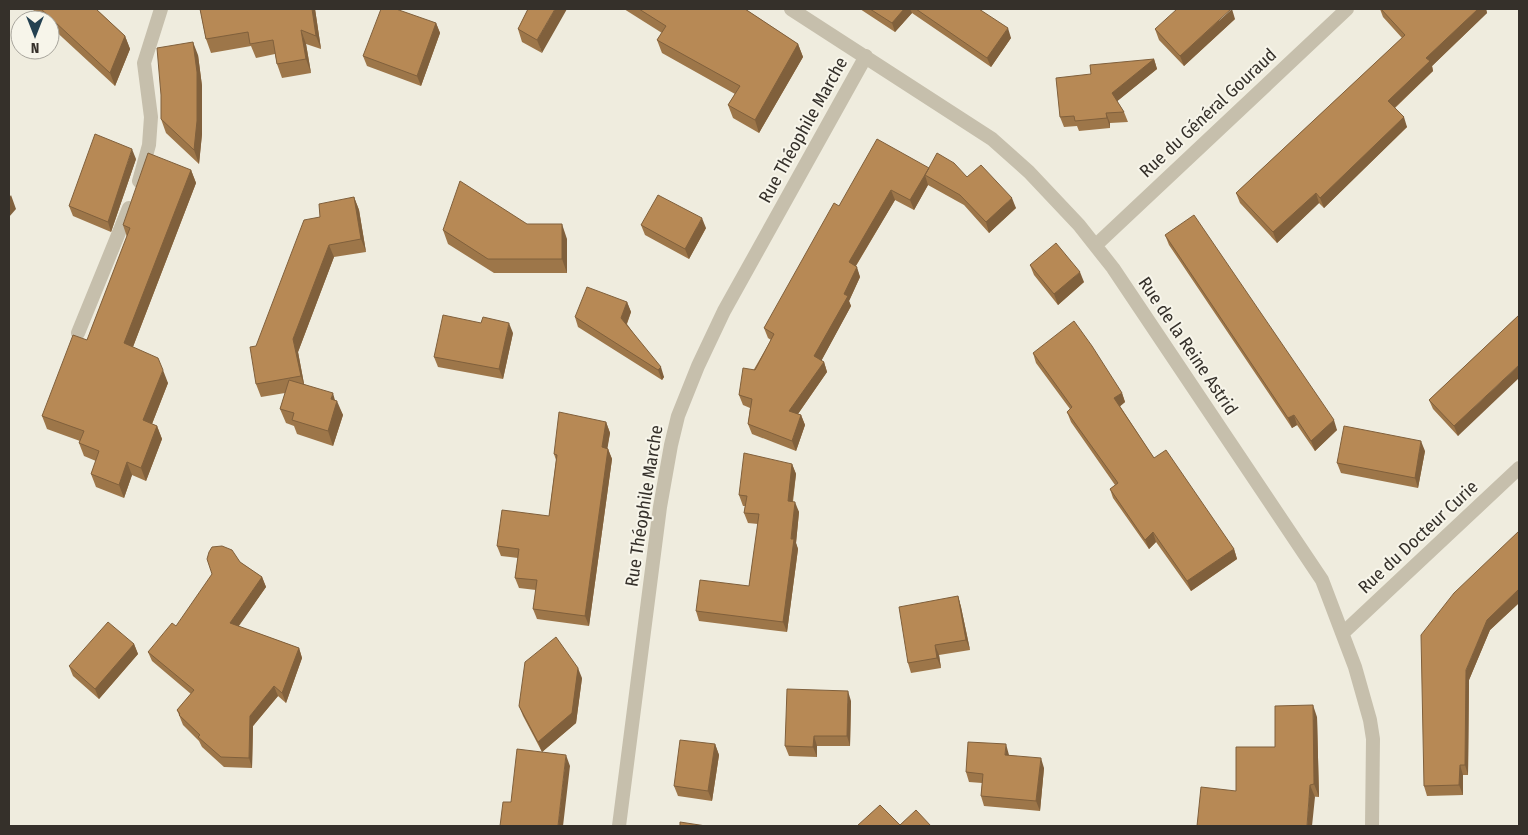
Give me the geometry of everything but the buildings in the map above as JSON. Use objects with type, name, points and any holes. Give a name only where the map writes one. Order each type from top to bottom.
[{"type":"street","points":[[78,333],[122,229],[140,178],[149,145],[151,117],[144,62],[161,9]]},
{"type":"street","name":"Rue de la Reine Astrid","points":[[791,9],[992,139],[1029,172],[1096,245],[1322,580],[1343,633],[1370,720],[1373,739],[1372,826]]},
{"type":"street","name":"Rue du Général Gouraud","points":[[1096,245],[1346,9]]},
{"type":"street","name":"Rue Théophile Marche","points":[[618,826],[660,507],[678,416],[698,366],[721,318],[866,56]]},
{"type":"street","name":"Rue du Docteur Curie","points":[[1343,633],[1519,468]]}]
